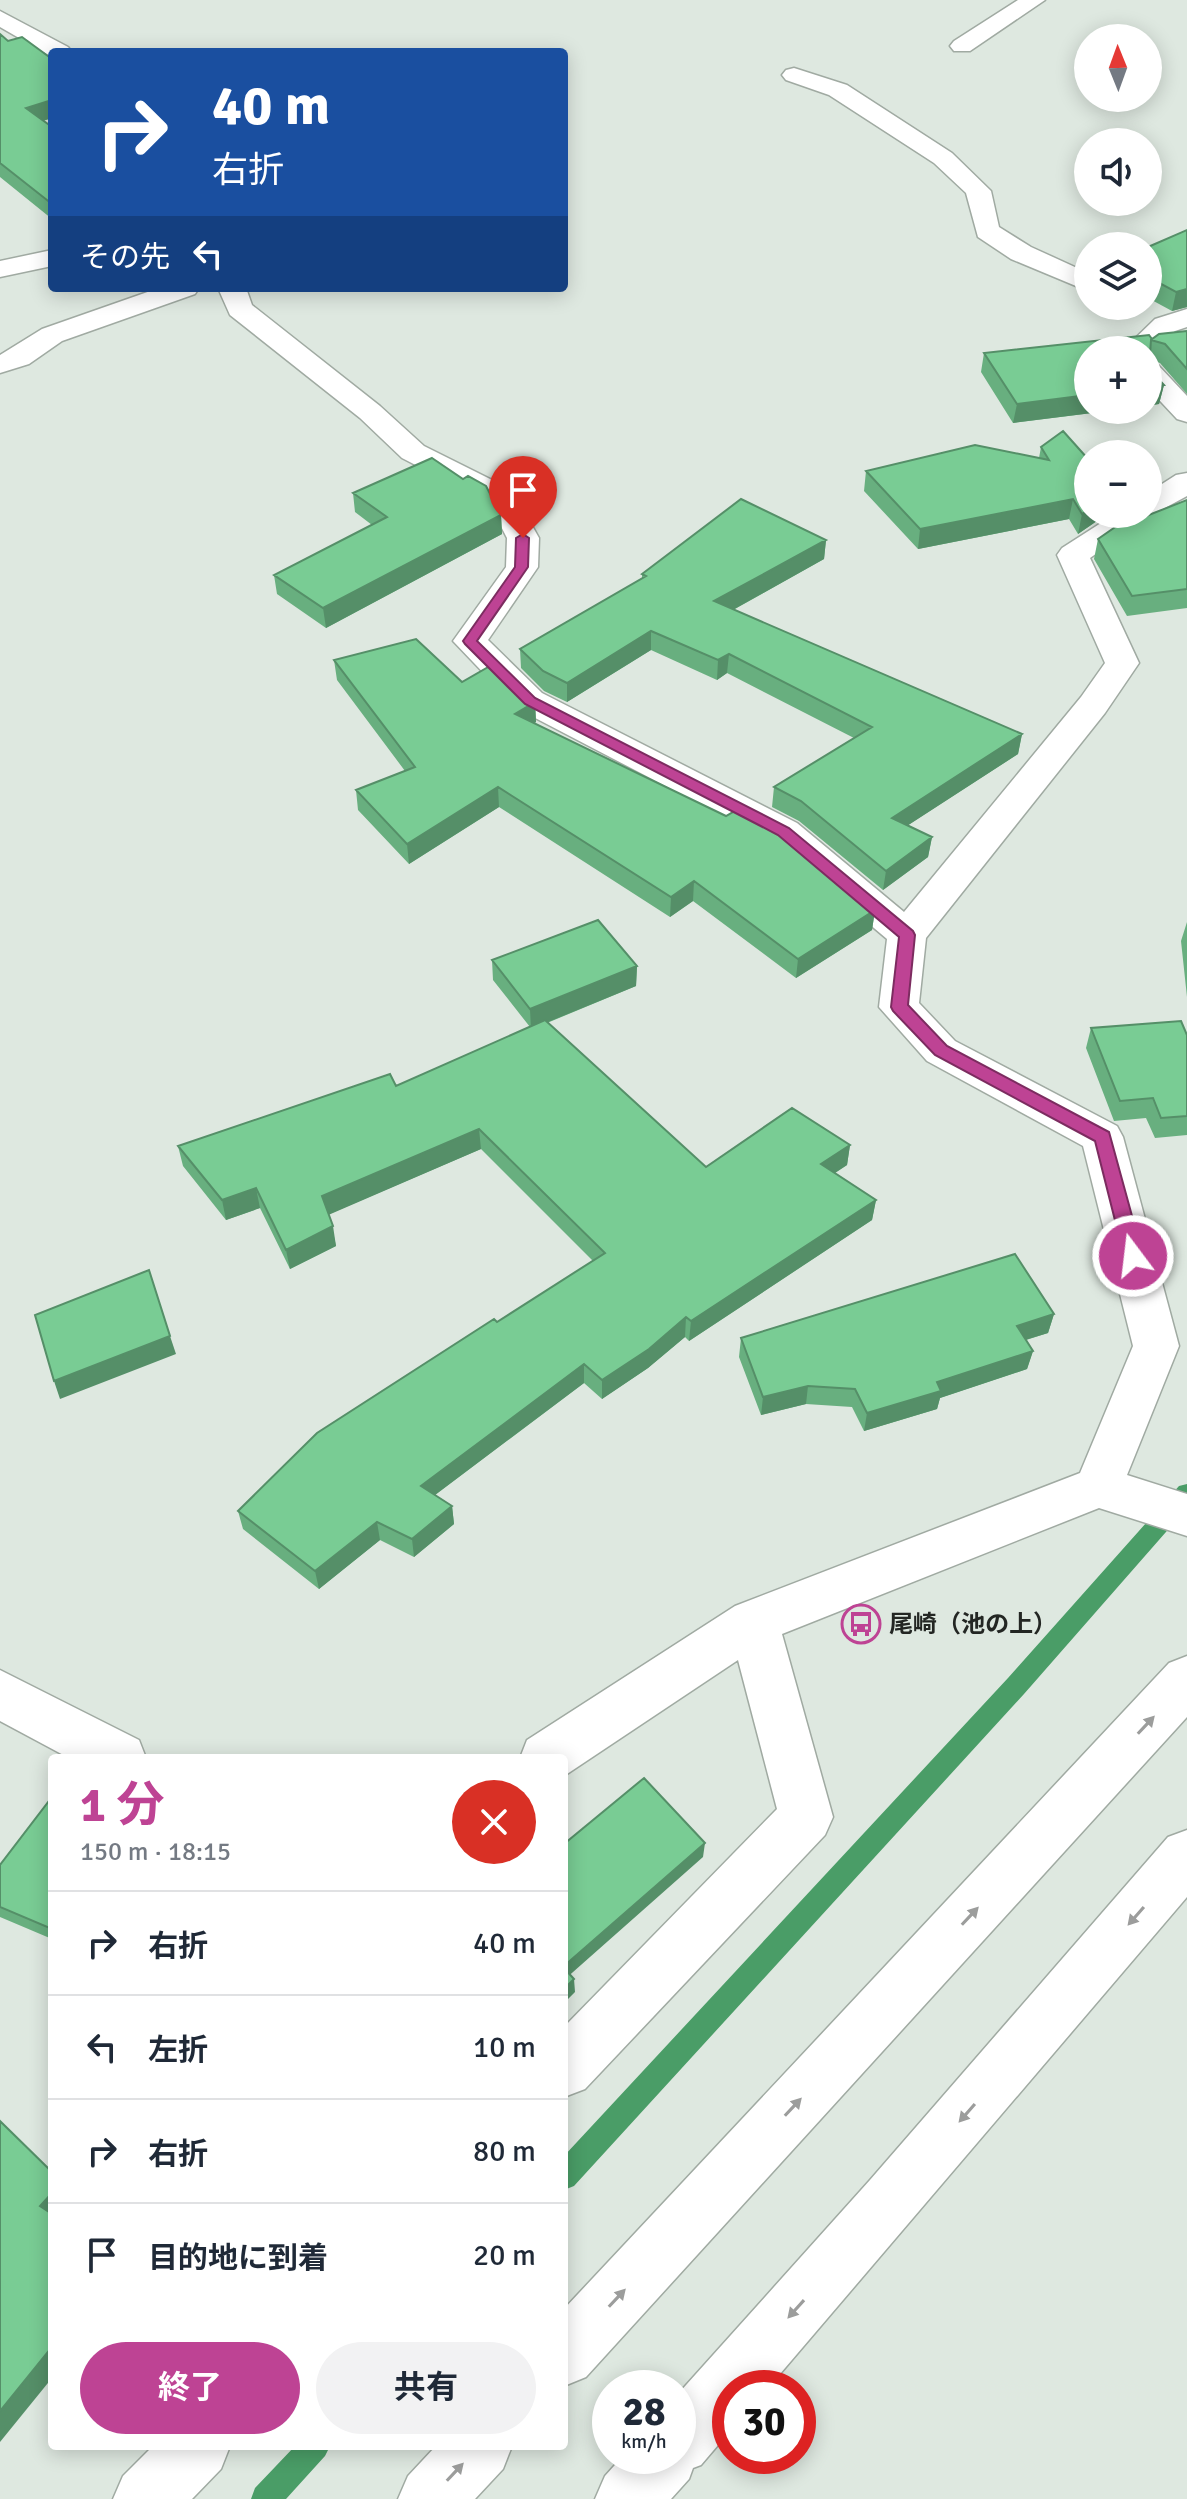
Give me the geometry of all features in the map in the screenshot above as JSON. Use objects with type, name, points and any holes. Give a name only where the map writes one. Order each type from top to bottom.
[{"type":"street","points":[[962,46],[1034,0]]},
{"type":"street","points":[[0,18],[53,48]]},
{"type":"street","points":[[794,75],[838,90],[943,158],[978,191],[987,231],[1021,253],[1074,277]]},
{"type":"street","points":[[0,269],[48,259]]},
{"type":"street","points":[[0,364],[19,358],[52,335],[174,292]]},
{"type":"street","points":[[234,292],[240,309],[370,412],[413,452],[501,497],[523,538],[522,567],[470,641],[530,701],[784,832],[907,935]]},
{"type":"street","points":[[1153,336],[1165,325],[1180,319]]},
{"type":"street","points":[[1162,386],[1187,413]]},
{"type":"street","points":[[1162,498],[1187,482]]},
{"type":"street","points":[[1098,1487],[1172,1351],[1102,1137],[941,1051],[899,1007],[907,935],[1093,705],[1122,663],[1073,555],[1114,528]]},
{"type":"street","points":[[552,1754],[753,1622],[1098,1487],[1187,1515]]},
{"type":"street","points":[[568,2064],[806,1817],[753,1622]]},
{"type":"street","points":[[568,2351],[1187,1680]]},
{"type":"street","points":[[0,1694],[112,1754]]},
{"type":"street","points":[[696,2422],[891,2201],[1187,1856]]},
{"type":"street","points":[[146,2499],[194,2450]]},
{"type":"street","points":[[431,2499],[476,2450]]},
{"type":"street","points":[[628,2499],[650,2474]]},
{"type":"building","points":[[0,34],[8,41],[22,37],[48,56],[48,101],[26,108],[48,124],[48,201],[0,163]]},
{"type":"building","points":[[1187,230],[1187,289],[1176,292],[1162,284],[1162,241]]},
{"type":"building","points":[[1187,331],[1187,369],[1162,343],[1162,336],[1156,336]]},
{"type":"building","points":[[1074,343],[1074,397],[1017,404],[984,353]]},
{"type":"building","points":[[1063,431],[1074,443],[1074,501],[920,529],[866,471],[975,445],[1049,460],[1041,447]]},
{"type":"building","points":[[432,458],[463,479],[468,476],[486,486],[501,515],[323,608],[274,575],[387,517],[353,493]]},
{"type":"building","points":[[741,499],[826,540],[714,601],[1022,734],[892,818],[932,837],[886,871],[801,801],[774,787],[872,727],[729,654],[718,660],[651,631],[567,683],[543,671],[520,649],[646,576],[642,574]]},
{"type":"building","points":[[1187,500],[1187,589],[1132,596],[1098,539],[1114,528],[1162,528],[1162,510]]},
{"type":"building","points":[[416,639],[462,682],[490,666],[515,691],[535,702],[515,714],[726,816],[740,808],[771,824],[855,894],[852,895],[875,910],[798,959],[694,881],[671,897],[498,787],[407,844],[356,790],[415,767],[334,660]]},
{"type":"building","points":[[598,920],[637,966],[530,1009],[492,960]]},
{"type":"building","points":[[545,1020],[706,1167],[792,1108],[850,1145],[821,1164],[876,1200],[691,1321],[686,1317],[649,1349],[602,1380],[584,1364],[421,1486],[452,1506],[412,1539],[377,1522],[315,1571],[238,1511],[317,1433],[494,1319],[497,1322],[605,1253],[479,1129],[322,1196],[333,1226],[286,1250],[256,1188],[222,1200],[178,1146],[390,1074],[396,1086]]},
{"type":"building","points":[[1181,1021],[1187,1035],[1187,1116],[1161,1118],[1153,1098],[1120,1101],[1091,1028]]},
{"type":"building","points":[[1015,1254],[1054,1314],[1017,1326],[1033,1351],[937,1382],[941,1391],[867,1413],[855,1389],[808,1386],[763,1397],[741,1338]]},
{"type":"building","points":[[149,1270],[170,1336],[54,1381],[35,1315]]},
{"type":"building","points":[[644,1778],[705,1843],[568,1963],[568,1841]]},
{"type":"building","points":[[48,1802],[48,1927],[0,1907],[0,1865]]},
{"type":"building","points":[[0,2121],[48,2168],[48,2197],[40,2206],[48,2211],[48,2352],[0,2411]]},
{"type":"waterway","points":[[568,2172],[1016,1686],[1187,1493]]},
{"type":"waterway","points":[[266,2499],[311,2450]]},
{"type":"place","name":"尾崎（池の上）","points":[[861,1624]]},
{"type":"route","points":[[523,538],[522,567],[470,641],[530,701],[784,832],[907,935],[899,1007],[941,1051],[1102,1137],[1133,1256]]}]
